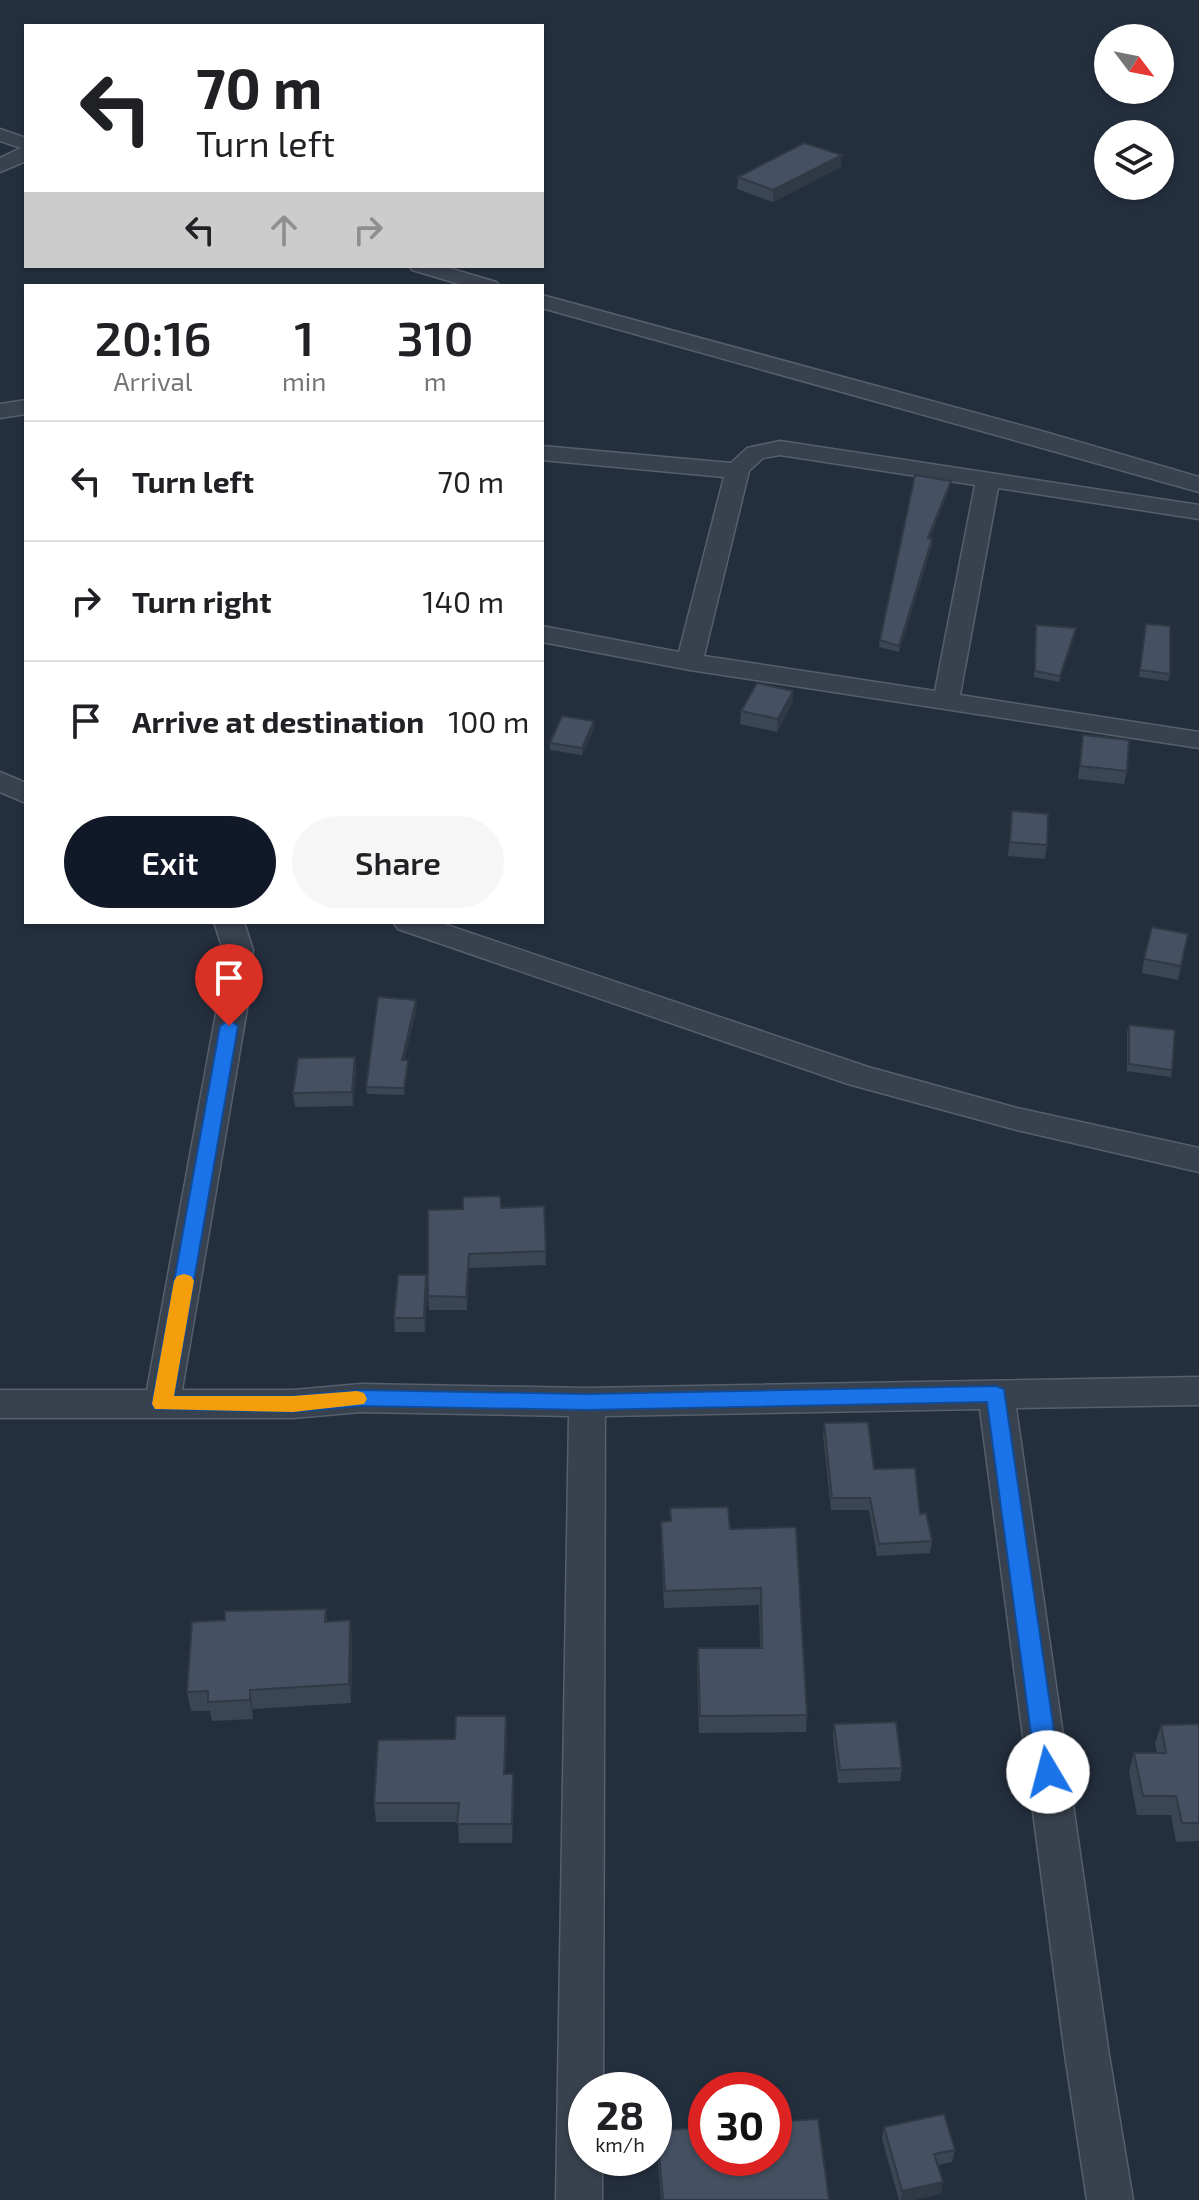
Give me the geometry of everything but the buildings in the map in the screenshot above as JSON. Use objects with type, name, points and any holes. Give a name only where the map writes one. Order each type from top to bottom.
[{"type":"street","points":[[0,135],[24,143]]},
{"type":"street","points":[[0,166],[24,154]]},
{"type":"street","points":[[426,268],[482,284]]},
{"type":"street","points":[[544,302],[1030,435],[1199,485]]},
{"type":"street","points":[[0,411],[24,407]]},
{"type":"street","points":[[690,662],[737,471],[746,457],[758,449],[780,448],[1199,512]]},
{"type":"street","points":[[544,453],[737,471]]},
{"type":"street","points":[[946,701],[988,480]]},
{"type":"street","points":[[544,634],[690,662],[1199,740]]},
{"type":"street","points":[[0,780],[24,794]]},
{"type":"street","points":[[162,1404],[234,997],[238,950],[230,924]]},
{"type":"street","points":[[414,924],[859,1076],[1017,1119],[1199,1160]]},
{"type":"street","points":[[0,1404],[293,1404],[361,1398],[587,1402],[1199,1391]]},
{"type":"street","points":[[996,1394],[1087,2055],[1110,2200]]},
{"type":"street","points":[[579,2200],[587,1402]]},
{"type":"slow traffic","points":[[184,1281],[162,1404],[293,1404],[357,1399]]},
{"type":"route","points":[[229,1026],[162,1404],[293,1404],[361,1398],[587,1402],[996,1394],[1048,1772]]}]
